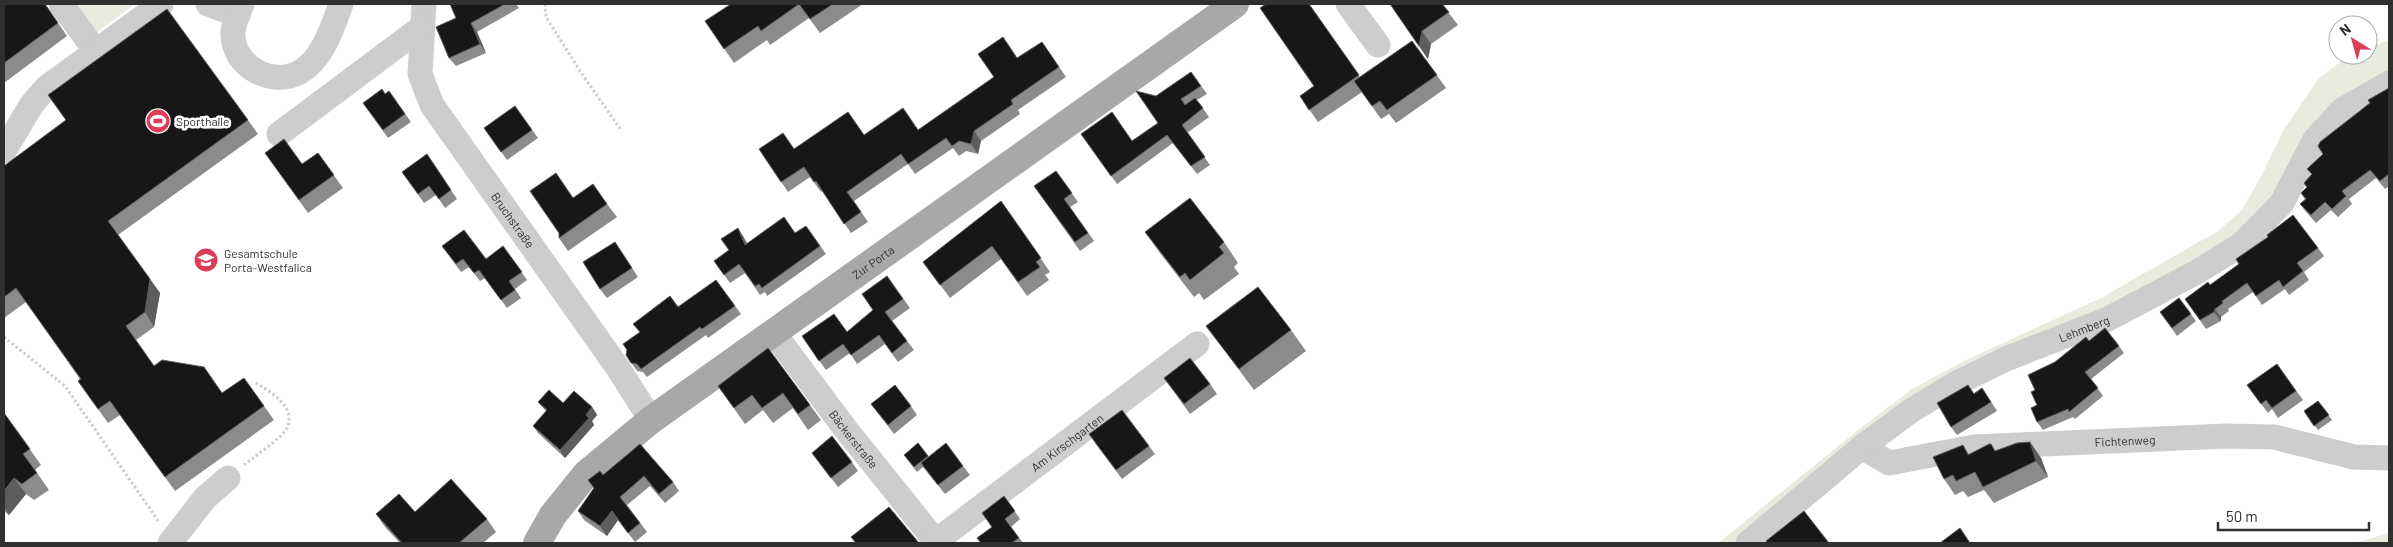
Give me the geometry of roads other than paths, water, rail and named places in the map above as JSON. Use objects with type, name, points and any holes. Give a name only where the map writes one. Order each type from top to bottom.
[{"type":"main road","name":"Zur Porta","points":[[537,543],[553,514],[586,474],[651,420],[1235,4]]},
{"type":"street","points":[[61,4],[96,51]]},
{"type":"street","points":[[4,151],[32,104],[47,87],[161,4]]},
{"type":"street","points":[[208,4],[240,10],[233,33],[236,50],[246,66],[264,76],[280,78],[300,72],[310,62],[328,40],[341,4]]},
{"type":"street","points":[[1348,4],[1378,45]]},
{"type":"street","points":[[279,134],[423,15]]},
{"type":"street","name":"Bruchstraße","points":[[423,15],[420,74],[432,105],[618,368],[651,420]]},
{"type":"street","name":"Lehmberg","points":[[1748,543],[1862,448],[1912,410],[1955,384],[2006,360],[2108,319],[2195,273],[2241,245],[2282,203],[2314,141],[2342,110],[2389,83]]},
{"type":"street","name":"Bäckerstraße","points":[[773,332],[844,427],[937,542]]},
{"type":"street","name":"Am Kirschgarten","points":[[937,542],[1197,344]]},
{"type":"street","name":"Fichtenweg","points":[[1862,448],[1889,463],[1974,447],[2226,436],[2274,437],[2354,457],[2389,458]]},
{"type":"street","points":[[171,542],[205,498],[228,478]]},
{"type":"place","name":"Sporthalle","points":[[158,121]]},
{"type":"place","name":"Gesamtschule Porta-Westfalica","points":[[206,260]]}]
